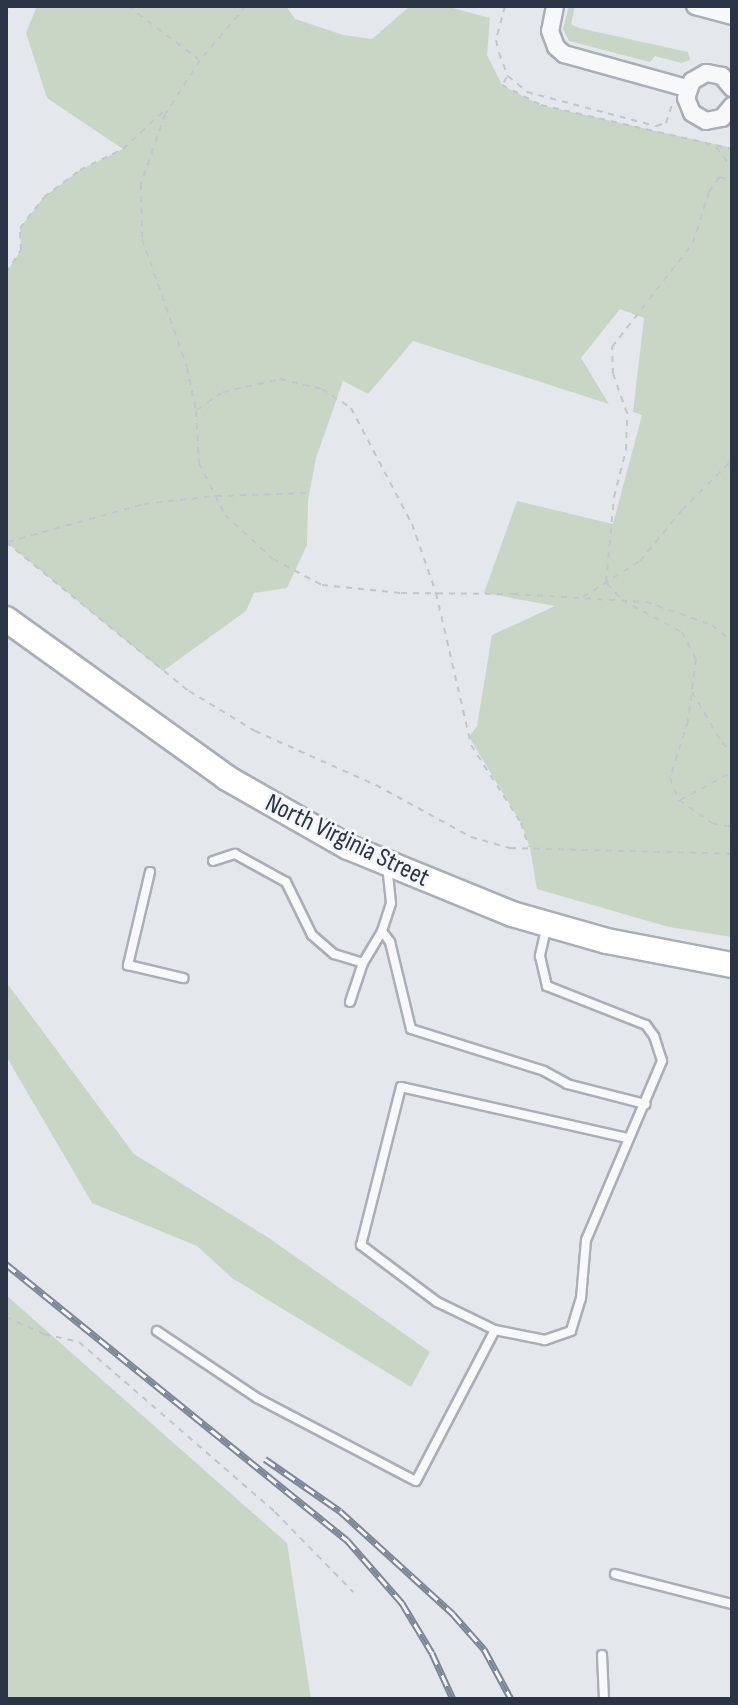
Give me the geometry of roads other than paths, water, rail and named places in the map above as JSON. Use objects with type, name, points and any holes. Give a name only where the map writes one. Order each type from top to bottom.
[{"type":"main road","name":"North Virginia Street","points":[[6,619],[227,778],[310,827],[387,865],[463,897],[547,925],[646,950],[732,965]]},
{"type":"street","points":[[555,6],[550,31],[556,47],[564,54],[686,93]]},
{"type":"street","points":[[695,6],[732,16]]},
{"type":"street","points":[[686,93],[698,75],[706,73],[722,76],[732,88]]},
{"type":"street","points":[[686,93],[692,113],[706,121],[722,118],[732,106]]},
{"type":"lane","points":[[213,861],[235,854],[286,882],[312,935],[334,954],[363,963]]},
{"type":"lane","points":[[350,1002],[363,963],[382,931],[391,903],[387,865]]},
{"type":"lane","points":[[150,872],[128,965],[183,978]]},
{"type":"lane","points":[[547,925],[540,956],[547,986],[646,1025],[654,1036],[662,1061],[586,1240],[581,1298],[571,1331],[545,1340],[495,1330],[437,1302],[361,1245],[401,1087],[628,1138]]},
{"type":"lane","points":[[382,931],[390,942],[411,1029],[544,1071],[567,1084],[645,1104]]},
{"type":"lane","points":[[157,1331],[257,1398],[416,1481],[495,1330]]},
{"type":"lane","points":[[615,1574],[732,1604]]},
{"type":"lane","points":[[602,1655],[604,1699]]},
{"type":"railway","points":[[6,1264],[347,1540],[402,1603],[432,1653],[453,1699]]},
{"type":"railway","points":[[265,1459],[340,1511],[453,1614],[484,1649],[511,1699]]}]
